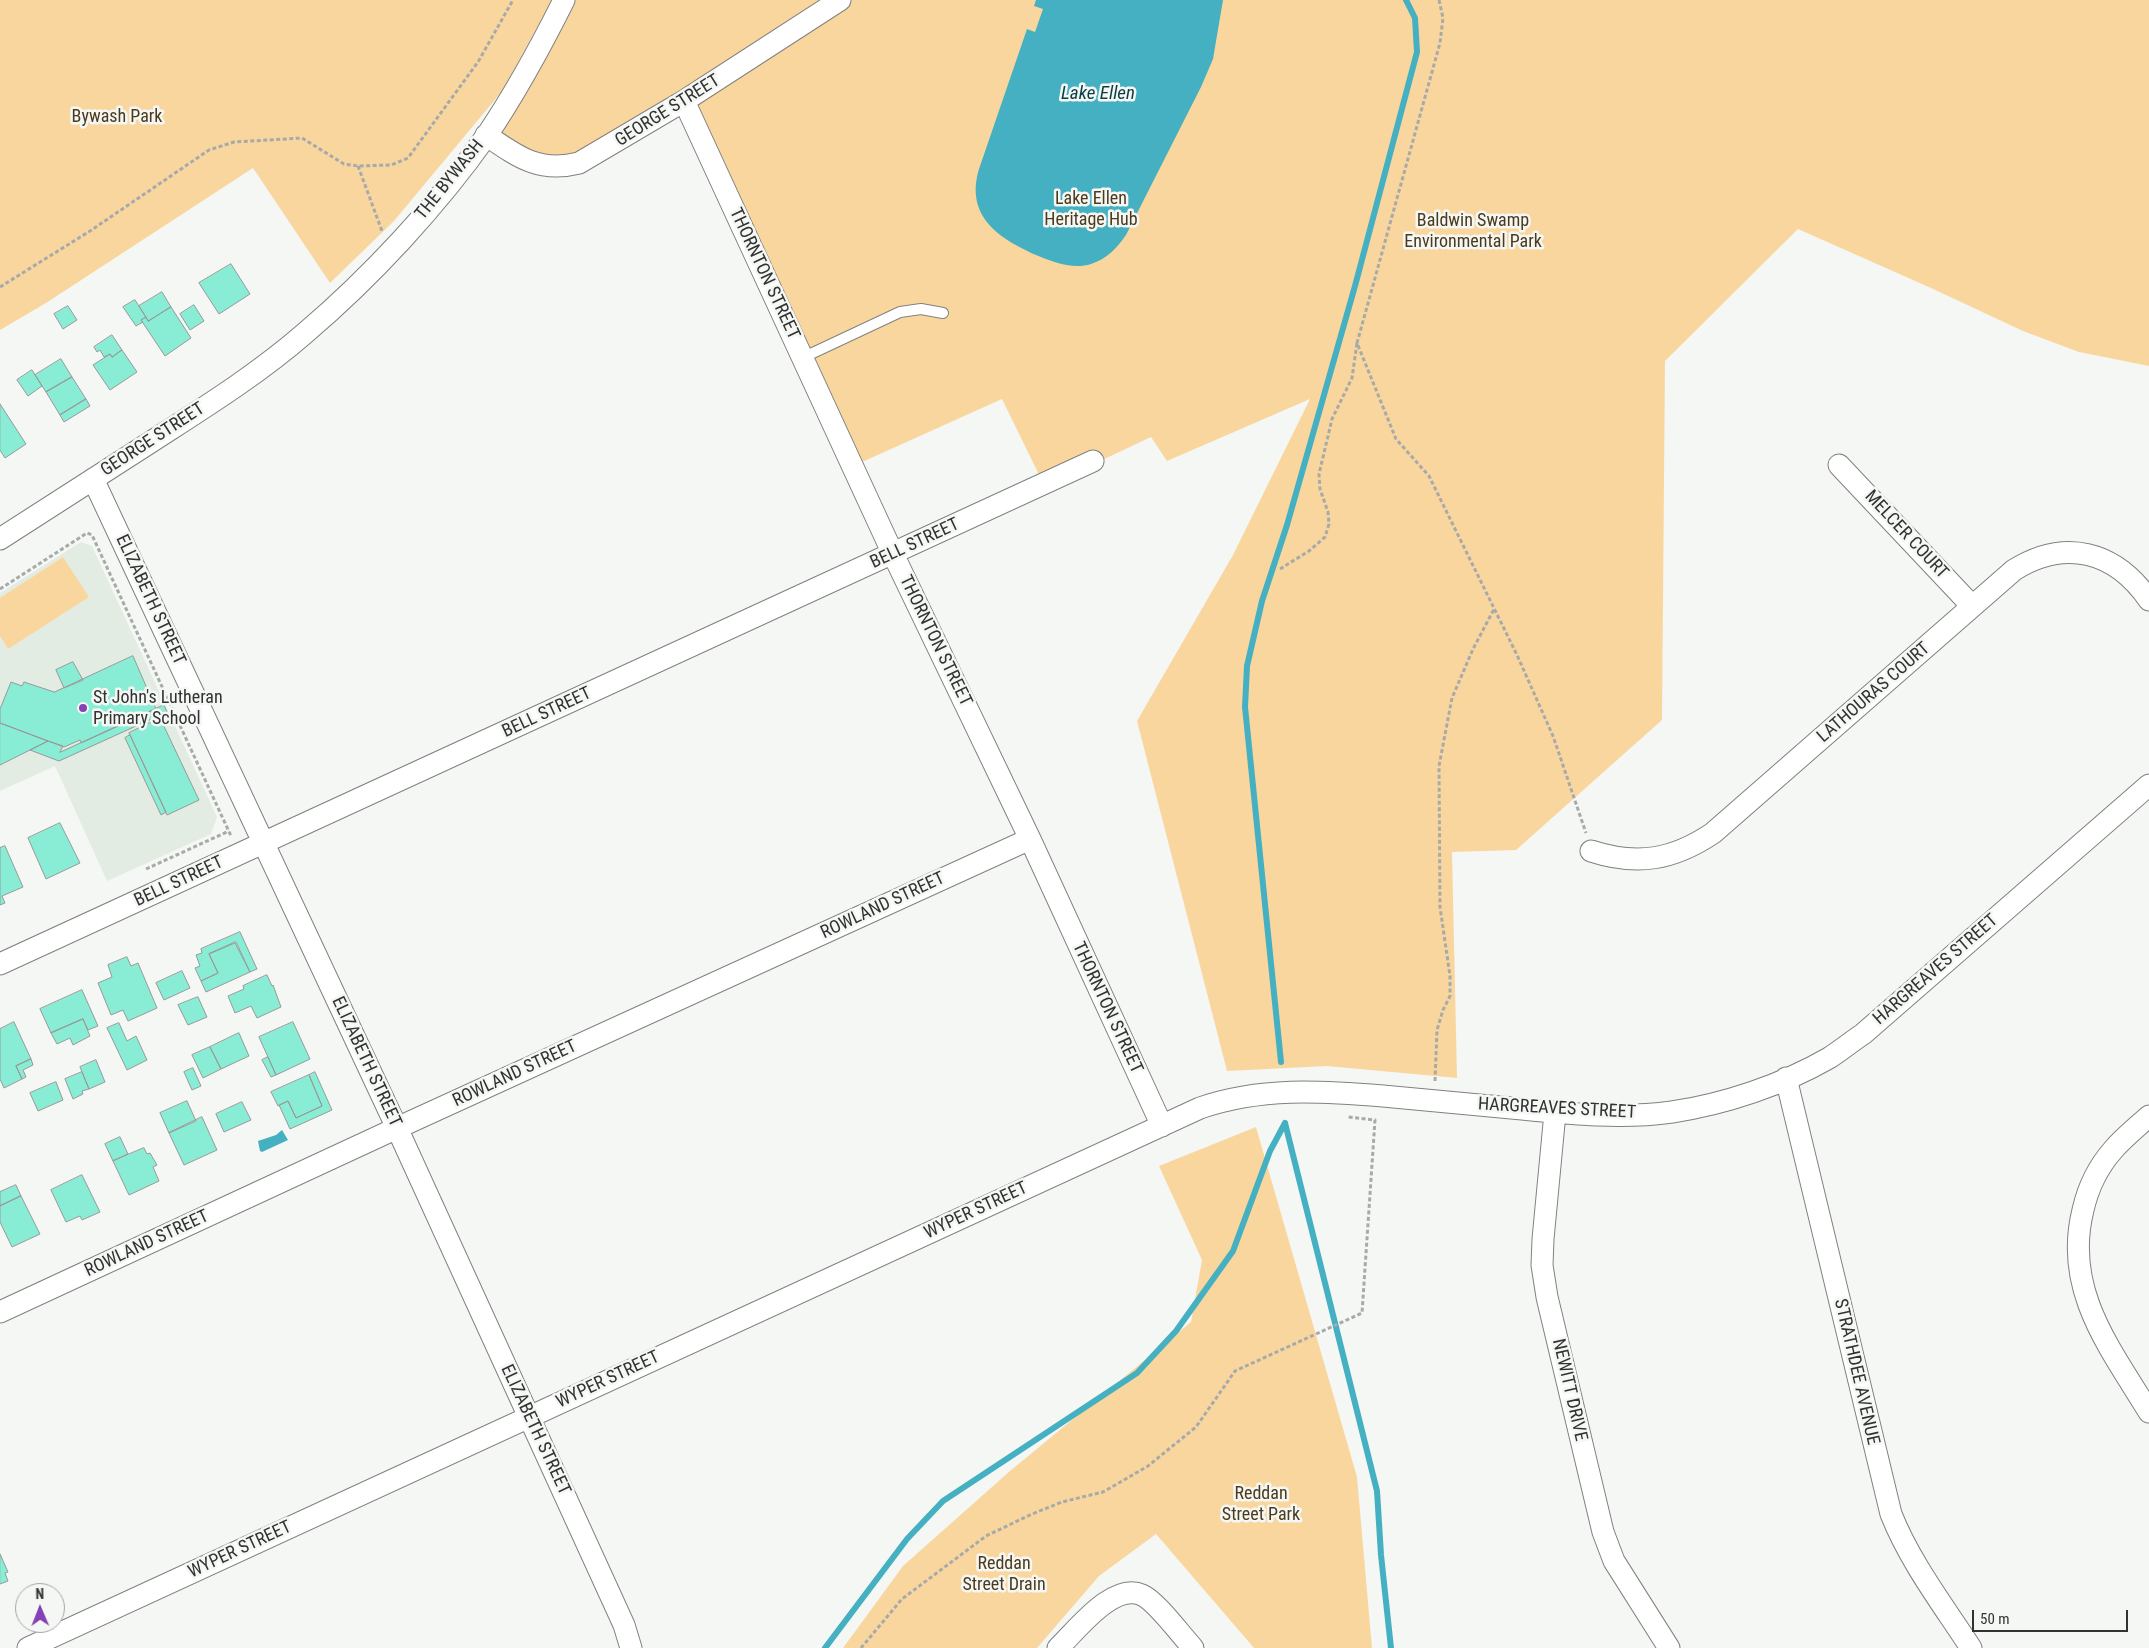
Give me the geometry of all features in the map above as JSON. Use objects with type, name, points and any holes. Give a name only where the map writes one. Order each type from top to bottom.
[{"type":"street","name":"THE BYWASH","points":[[303,335],[389,253],[422,216],[486,135],[541,46],[564,0]]},
{"type":"street","name":"GEORGE STREET","points":[[486,135],[518,157],[533,163],[548,167],[565,167],[579,163],[684,102],[840,0]]},
{"type":"street","name":"THORNTON STREET","points":[[684,102],[893,554],[1030,839],[1162,1126]]},
{"type":"street","name":"GEORGE STREET","points":[[0,539],[219,398],[303,335]]},
{"type":"street","name":"BELL STREET","points":[[0,964],[1093,461]]},
{"type":"street","name":"MELCER COURT","points":[[1839,464],[1972,606]]},
{"type":"street","name":"ELIZABETH STREET","points":[[93,479],[397,1128],[624,1625],[631,1648]]},
{"type":"street","name":"LATHOURAS COURT","points":[[1591,851],[1612,858],[1632,860],[1662,857],[1696,845],[1713,833],[2014,570],[2028,561],[2045,554],[2061,552],[2078,552],[2097,557],[2116,566],[2131,578],[2149,600]]},
{"type":"street","name":"HARGREAVES STREET","points":[[1162,1126],[1200,1108],[1235,1098],[1288,1091],[1330,1092],[1555,1112],[1629,1115],[1672,1112],[1715,1103],[1786,1078],[1829,1058],[1863,1034],[2149,785]]},
{"type":"street","name":"ROWLAND STREET","points":[[0,1312],[397,1128],[1030,839]]},
{"type":"street","name":"STRATHDEE AVENUE","points":[[1786,1078],[1891,1514],[1901,1538],[1913,1559],[1971,1648]]},
{"type":"street","name":"NEWITT DRIVE","points":[[1555,1112],[1543,1239],[1542,1265],[1547,1297],[1603,1532],[1614,1560],[1669,1648]]},
{"type":"street","points":[[2149,1116],[2113,1150],[2097,1171],[2086,1197],[2077,1241],[2078,1264],[2088,1306],[2100,1331],[2149,1412]]},
{"type":"street","name":"WYPER STREET","points":[[28,1648],[528,1416],[1162,1126]]},
{"type":"street","points":[[1058,1648],[1106,1602],[1117,1595],[1130,1592],[1142,1595],[1152,1602],[1193,1648]]},
{"type":"lane","points":[[802,358],[900,312],[921,309],[943,313]]},
{"type":"path","points":[[0,287],[90,231],[209,150],[234,142],[302,138],[344,164],[358,166],[391,165],[408,158],[478,62],[513,0]]},
{"type":"path","points":[[1280,569],[1309,551],[1324,536],[1329,524],[1328,512],[1320,489],[1319,474],[1332,419],[1352,378],[1357,343],[1440,43],[1443,18],[1439,0]]},
{"type":"path","points":[[358,166],[389,253]]},
{"type":"path","points":[[1357,343],[1396,439],[1429,476],[1494,608],[1553,736],[1584,821],[1591,851]]},
{"type":"path","points":[[0,589],[87,533],[92,535],[232,837]]},
{"type":"path","points":[[1426,1080],[1435,1081],[1438,1030],[1443,1010],[1450,996],[1450,976],[1440,907],[1438,766],[1452,698],[1472,649],[1494,608]]},
{"type":"path","points":[[146,869],[229,831]]},
{"type":"path","points":[[861,1648],[902,1599],[986,1536],[1062,1502],[1103,1492],[1148,1466],[1196,1427],[1235,1371],[1362,1313],[1376,1120],[1341,1116]]},
{"type":"shaded area","name":"St John's Lutheran Primary School","points":[[81,542],[92,546],[217,817],[211,834],[107,881],[55,766],[0,791],[0,593]]},
{"type":"green space","name":"Bywash Park","points":[[0,0],[552,0],[503,90],[394,221],[330,283],[253,168],[46,303],[0,330]]},
{"type":"green space","name":"Baldwin Swamp Environmental Park","points":[[567,0],[2149,0],[2149,366],[2079,352],[2023,331],[1798,229],[1665,361],[1662,720],[1516,850],[1452,852],[1457,1078],[1327,1066],[1227,1071],[1137,721],[1233,555],[1310,399],[1167,461],[1151,437],[1045,487],[1002,399],[851,467],[683,105],[579,165],[487,138]]},
{"type":"green space","points":[[63,557],[89,597],[8,649],[0,636],[0,598]]},
{"type":"green space","name":"Reddan Street Park","points":[[1256,1127],[1357,1477],[1372,1648],[1254,1648],[1156,1534],[1099,1576],[1037,1648],[843,1648],[903,1566],[1010,1471],[1191,1322],[1202,1260],[1159,1166]]},
{"type":"water","name":"Lake Ellen","points":[[1036,0],[1223,0],[1213,59],[1201,87],[1126,235],[1107,256],[1097,262],[1084,266],[1056,263],[1009,241],[988,223],[981,212],[977,200],[976,185],[979,169],[1027,29],[1035,32],[1043,9],[1034,6]]},
{"type":"water","points":[[282,1130],[288,1140],[262,1152],[260,1151],[258,1141],[276,1135]]},
{"type":"building","points":[[231,264],[250,294],[219,314],[199,283]]},
{"type":"building","points":[[162,292],[171,307],[148,321],[139,306]]},
{"type":"building","points":[[135,300],[146,317],[141,320],[143,322],[136,326],[123,307]]},
{"type":"building","points":[[194,305],[204,321],[190,330],[180,314]]},
{"type":"building","points":[[68,306],[77,320],[63,329],[54,314]]},
{"type":"building","points":[[171,307],[191,338],[165,356],[141,320],[146,317],[148,321]]},
{"type":"building","points":[[112,335],[122,350],[112,357],[110,354],[104,357],[100,350],[97,352],[94,347]]},
{"type":"building","points":[[122,350],[137,372],[110,390],[93,365],[110,354],[112,357]]},
{"type":"building","points":[[61,359],[72,377],[46,392],[35,375]]},
{"type":"building","points":[[32,370],[42,386],[28,396],[17,380]]},
{"type":"building","points":[[72,377],[86,399],[60,415],[46,392]]},
{"type":"building","points":[[86,399],[90,406],[64,422],[60,415]]},
{"type":"building","points":[[0,404],[26,444],[5,458],[0,450]]},
{"type":"building","points":[[133,656],[156,709],[81,743],[80,740],[64,747],[0,723],[0,709],[11,682],[22,686],[24,682],[54,692]]},
{"type":"building","points":[[73,662],[83,680],[64,688],[56,670]]},
{"type":"building","points":[[164,705],[167,712],[59,761],[30,750],[48,741],[63,746],[60,752]]},
{"type":"building","points":[[160,718],[199,800],[167,815],[129,733]]},
{"type":"building","points":[[0,723],[48,741],[0,765]]},
{"type":"building","points":[[130,735],[166,812],[161,815],[125,738]]},
{"type":"building","points":[[60,823],[80,863],[46,879],[28,838]]},
{"type":"building","points":[[5,846],[23,887],[2,896],[5,903],[0,905],[0,848]]},
{"type":"building","points":[[240,932],[257,969],[250,972],[235,943],[209,954],[218,973],[201,981],[195,968],[200,966],[196,955],[202,953],[201,949]]},
{"type":"building","points":[[236,942],[250,972],[206,992],[201,981],[218,973],[209,954]]},
{"type":"building","points":[[127,957],[131,966],[138,963],[157,1008],[128,1021],[123,1010],[111,1015],[98,983],[112,977],[108,965]]},
{"type":"building","points":[[182,971],[190,988],[164,1000],[156,983]]},
{"type":"building","points":[[267,975],[281,1007],[257,1018],[251,1006],[235,1013],[228,996],[244,989],[243,986]]},
{"type":"building","points":[[82,990],[98,1026],[88,1030],[83,1019],[51,1033],[40,1009]]},
{"type":"building","points":[[198,997],[207,1017],[188,1025],[178,1005]]},
{"type":"building","points":[[83,1019],[90,1036],[73,1045],[70,1038],[57,1044],[51,1033]]},
{"type":"building","points":[[14,1022],[31,1059],[16,1066],[22,1079],[4,1088],[0,1079],[0,1029]]},
{"type":"building","points":[[293,1022],[310,1059],[276,1075],[259,1037]]},
{"type":"building","points":[[119,1023],[127,1041],[136,1036],[147,1060],[127,1070],[107,1028]]},
{"type":"building","points":[[239,1033],[249,1056],[221,1069],[210,1047]]},
{"type":"building","points":[[210,1047],[221,1069],[203,1078],[192,1055]]},
{"type":"building","points":[[268,1057],[276,1075],[271,1077],[262,1060]]},
{"type":"building","points":[[31,1059],[33,1065],[23,1070],[26,1077],[22,1079],[16,1066]]},
{"type":"building","points":[[96,1060],[105,1082],[89,1089],[80,1067]]},
{"type":"building","points":[[193,1068],[201,1086],[192,1090],[184,1072]]},
{"type":"building","points":[[82,1072],[89,1089],[82,1091],[83,1094],[73,1099],[65,1079]]},
{"type":"building","points":[[315,1072],[332,1110],[290,1129],[279,1105],[288,1101],[296,1118],[322,1106],[309,1075]]},
{"type":"building","points":[[309,1075],[322,1106],[296,1118],[288,1101],[278,1106],[271,1092]]},
{"type":"building","points":[[56,1082],[63,1100],[38,1111],[30,1093]]},
{"type":"building","points":[[187,1101],[196,1121],[169,1133],[160,1113]]},
{"type":"building","points":[[242,1102],[251,1120],[224,1132],[216,1114]]},
{"type":"building","points":[[202,1117],[217,1150],[184,1165],[169,1133]]},
{"type":"building","points":[[120,1137],[128,1154],[113,1161],[105,1144]]},
{"type":"building","points":[[144,1148],[147,1154],[150,1153],[157,1165],[153,1167],[159,1181],[129,1195],[113,1161]]},
{"type":"building","points":[[82,1175],[100,1212],[82,1220],[80,1216],[66,1222],[51,1190]]},
{"type":"building","points":[[16,1185],[21,1196],[0,1206],[0,1192]]},
{"type":"building","points":[[21,1196],[40,1234],[12,1247],[0,1222],[0,1206]]},
{"type":"building","points":[[0,1554],[8,1572],[5,1573],[8,1581],[0,1584]]},
{"type":"waterway","points":[[1281,1062],[1245,707],[1247,666],[1262,601],[1287,525],[1355,286],[1417,52],[1415,18],[1406,0]]},
{"type":"waterway","points":[[1285,1123],[1377,1491],[1381,1555],[1391,1648]]},
{"type":"waterway","points":[[825,1648],[907,1539],[943,1501],[1137,1373],[1176,1331],[1233,1251],[1270,1151],[1285,1123]]},
{"type":"place","name":"St John's Lutheran Primary School","points":[[83,708]]},
{"type":"park label","name":"Lake Ellen Heritage Hub","points":[[1091,209]]},
{"type":"park label","name":"Reddan Street Drain","points":[[1004,1574]]}]
